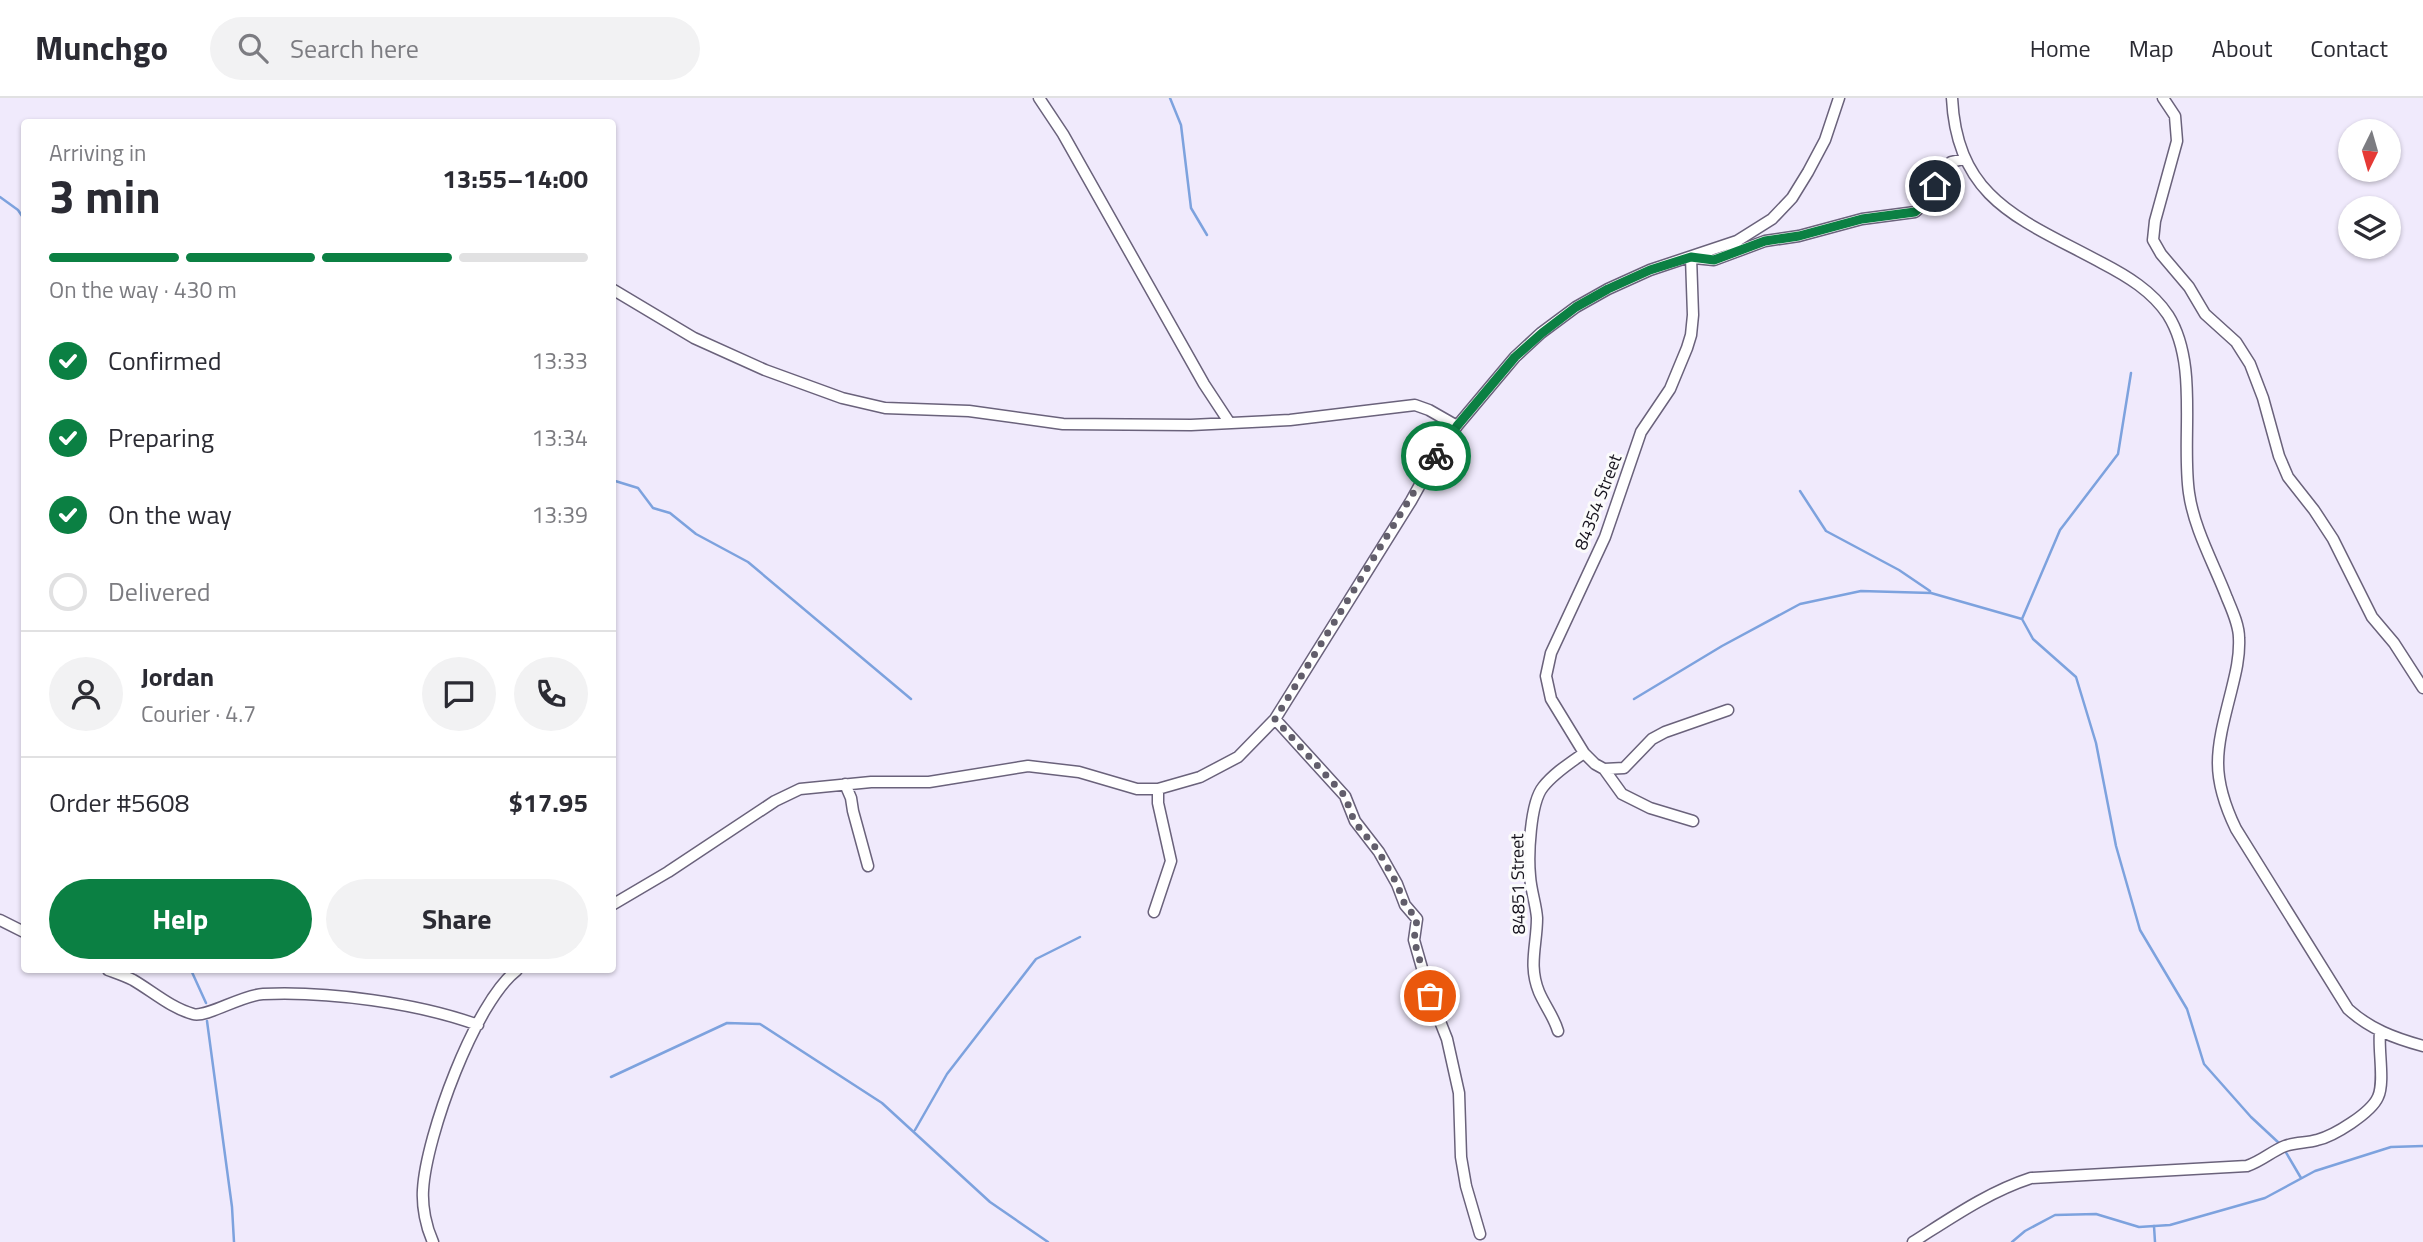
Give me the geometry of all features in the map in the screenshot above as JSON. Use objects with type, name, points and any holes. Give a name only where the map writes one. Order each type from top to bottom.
[{"type":"street","points":[[1039,98],[1063,134],[1204,384],[1229,422]]},
{"type":"street","points":[[616,903],[668,872],[775,801],[800,789],[845,784],[929,782],[1028,766],[1079,772],[1137,789],[1158,789],[1199,777],[1238,757],[1275,719],[1432,463],[1457,426],[1515,357],[1567,313],[1608,289],[1650,270],[1737,241],[1772,219],[1803,181],[1825,140],[1839,98]]},
{"type":"street","points":[[1952,98],[1957,138],[1964,159],[1971,173],[1994,199],[2019,218],[2140,285],[2168,316],[2182,354],[2185,376],[2188,492],[2239,634],[2237,668],[2220,739],[2217,764],[2220,789],[2236,829],[2339,998],[2362,1022],[2380,1032],[2423,1046]]},
{"type":"street","points":[[2163,98],[2175,116],[2177,141],[2155,222],[2153,240],[2161,254],[2189,287],[2205,314],[2236,342],[2250,364],[2288,477],[2314,509],[2333,539],[2372,617],[2394,643],[2423,688]]},
{"type":"street","points":[[1691,257],[1714,260],[1765,241],[1799,236],[1862,219],[1915,212],[1928,200],[1942,170],[1951,162],[1964,159]]},
{"type":"street","name":"84354 Street","points":[[1691,257],[1693,315],[1687,348],[1670,388],[1641,432],[1605,537],[1562,627],[1547,666],[1546,686],[1584,753],[1604,769],[1622,794],[1655,810],[1693,821]]},
{"type":"street","points":[[616,291],[694,338],[753,365],[842,398],[874,405],[969,411],[1063,424],[1191,425],[1290,420],[1415,405],[1430,410],[1457,426]]},
{"type":"street","points":[[1604,769],[1624,768],[1652,739],[1728,710]]},
{"type":"street","points":[[1275,719],[1345,796],[1354,821],[1379,852],[1405,905],[1417,919],[1414,940],[1430,996],[1447,1039],[1459,1093],[1461,1157],[1480,1234]]},
{"type":"street","name":"84851 Street","points":[[1558,1031],[1555,1020],[1539,992],[1534,970],[1533,951],[1537,919],[1530,878],[1532,829],[1536,801],[1541,789],[1584,753]]},
{"type":"street","points":[[845,784],[852,797],[853,811],[868,866]]},
{"type":"street","points":[[1154,912],[1171,861],[1158,803],[1158,789]]},
{"type":"street","points":[[0,920],[21,930]]},
{"type":"street","points":[[116,973],[194,1015],[214,1012],[243,997],[262,995],[352,998],[457,1017],[478,1025]]},
{"type":"street","points":[[433,1242],[427,1229],[423,1190],[433,1139],[460,1060],[489,1003],[514,973]]},
{"type":"street","points":[[1913,1242],[1982,1199],[2009,1185],[2031,1178],[2247,1166],[2260,1162],[2283,1147],[2316,1141],[2336,1133],[2378,1098],[2380,1032]]},
{"type":"waterway","points":[[1170,98],[1181,125],[1191,208],[1207,235]]},
{"type":"waterway","points":[[0,197],[21,214]]},
{"type":"waterway","points":[[2131,373],[2118,454],[2060,530],[2022,619],[2033,639],[2076,677],[2096,743],[2116,846],[2140,930],[2187,1009],[2204,1064],[2251,1117],[2280,1144]]},
{"type":"waterway","points":[[616,481],[638,488],[653,508],[670,513],[696,534],[748,562],[911,699]]},
{"type":"waterway","points":[[1800,491],[1826,531],[1899,570],[1930,591]]},
{"type":"waterway","points":[[1634,699],[1722,646],[1800,604],[1861,591],[1931,593],[2022,619]]},
{"type":"waterway","points":[[915,1130],[947,1074],[1036,959],[1080,937]]},
{"type":"waterway","points":[[192,973],[206,1003]]},
{"type":"waterway","points":[[207,1021],[232,1207],[234,1242]]},
{"type":"waterway","points":[[611,1077],[727,1023],[760,1024],[882,1103],[990,1202],[1048,1242]]},
{"type":"waterway","points":[[2012,1242],[2025,1231],[2055,1215],[2096,1214],[2139,1227],[2170,1225],[2265,1198],[2315,1171],[2391,1147],[2423,1146]]},
{"type":"waterway","points":[[2284,1149],[2301,1178]]},
{"type":"waterway","points":[[2154,1226],[2155,1242]]},
{"type":"way so far","points":[[1430,996],[1414,940],[1417,919],[1405,905],[1379,852],[1354,821],[1345,796],[1275,719],[1411,501],[1436,456]]},
{"type":"route","points":[[1436,456],[1479,398],[1515,357],[1576,307],[1608,289],[1650,270],[1691,257],[1714,260],[1765,241],[1799,236],[1862,219],[1915,212],[1928,200],[1935,186]]}]
